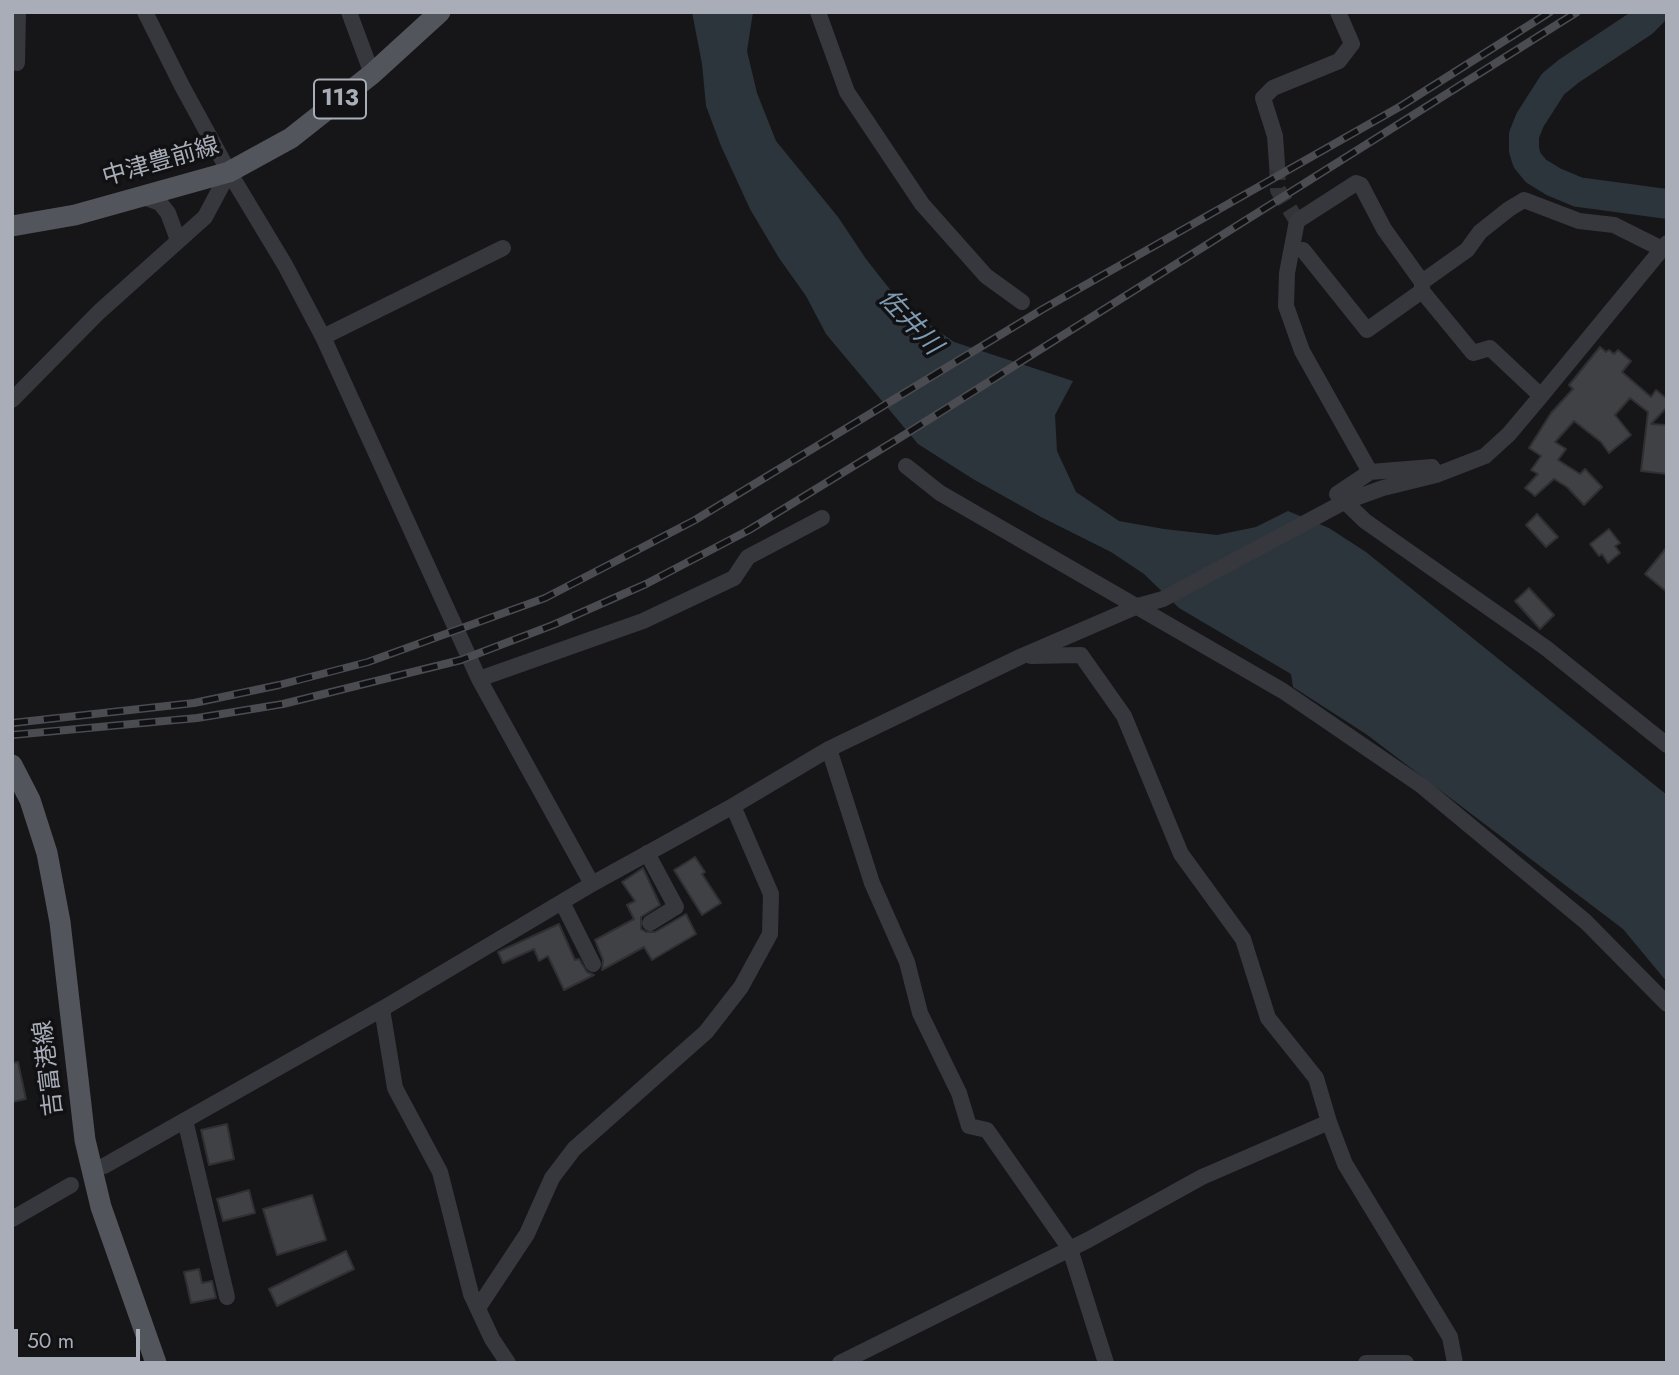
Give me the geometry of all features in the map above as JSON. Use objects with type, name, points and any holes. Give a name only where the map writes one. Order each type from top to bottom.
[{"type":"main road","name":"中津豊前線","points":[[12,226],[75,215],[229,172],[291,138],[372,74],[440,12]]},
{"type":"main road","name":"吉富港線","points":[[12,765],[30,800],[47,853],[60,922],[85,1140],[98,1194],[156,1363]]},
{"type":"street","points":[[17,63],[18,12]]},
{"type":"street","points":[[145,12],[229,172],[285,265],[323,337],[479,679],[592,884]]},
{"type":"street","points":[[349,12],[372,74]]},
{"type":"street","points":[[818,12],[847,92],[922,204],[986,276],[1022,302]]},
{"type":"street","points":[[1277,164],[1275,136],[1263,99],[1273,88],[1339,61],[1352,44],[1338,12]]},
{"type":"street","points":[[12,400],[99,312],[205,217],[229,172]]},
{"type":"street","points":[[1370,472],[1302,351],[1286,306],[1287,273],[1297,221],[1356,183],[1361,185],[1384,229],[1422,287],[1473,352],[1490,348],[1542,396]]},
{"type":"street","points":[[143,197],[160,203],[168,214],[178,240]]},
{"type":"street","points":[[104,1166],[382,1009],[592,884],[829,749],[1021,656],[1138,606],[1156,602],[1344,502],[1383,488],[1436,475],[1485,456],[1509,435],[1664,246],[1614,225],[1579,221],[1524,200],[1480,232],[1467,250],[1367,330],[1303,250]]},
{"type":"street","points":[[323,337],[503,248]]},
{"type":"street","points":[[906,466],[940,493],[1283,691],[1422,786],[1586,922],[1667,1004]]},
{"type":"street","points":[[1436,475],[1432,467],[1370,472],[1337,494],[1365,521],[1546,648],[1667,745]]},
{"type":"street","points":[[479,679],[643,621],[734,578],[748,557],[822,518]]},
{"type":"street","points":[[1021,656],[1081,656],[1124,716],[1181,854],[1243,939],[1268,1018],[1315,1078],[1345,1164],[1450,1337],[1455,1363]]},
{"type":"street","points":[[829,749],[872,883],[907,962],[920,1013],[959,1093],[969,1126],[987,1130],[1070,1249],[1106,1363]]},
{"type":"street","points":[[478,1308],[527,1234],[552,1178],[574,1149],[706,1032],[741,987],[770,934],[771,894],[733,806]]},
{"type":"street","points":[[647,853],[676,907],[650,923]]},
{"type":"street","points":[[562,902],[593,964]]},
{"type":"street","points":[[382,1009],[395,1088],[440,1172],[471,1294],[492,1339],[508,1363]]},
{"type":"street","points":[[186,1120],[227,1297]]},
{"type":"street","points":[[839,1363],[1070,1249],[1202,1177],[1329,1122]]},
{"type":"street","points":[[12,1219],[71,1185]]},
{"type":"street","points":[[1366,1363],[1406,1363]]},
{"type":"water","name":"佐井川","points":[[692,12],[753,12],[747,51],[757,93],[776,141],[838,217],[866,259],[903,306],[954,342],[1073,381],[1055,415],[1057,451],[1076,492],[1119,521],[1164,529],[1217,535],[1256,527],[1288,511],[1329,528],[1366,552],[1667,795],[1667,982],[1623,929],[1366,734],[1293,687],[1291,674],[1179,608],[1144,574],[1111,552],[973,479],[918,444],[826,334],[806,296],[779,258],[750,209],[706,106],[702,64]]},
{"type":"building","points":[[1600,347],[1614,354],[1618,350],[1631,361],[1622,372],[1651,397],[1656,390],[1667,399],[1667,407],[1651,424],[1667,425],[1667,474],[1641,471],[1648,412],[1630,398],[1615,415],[1631,435],[1609,453],[1601,442],[1574,421],[1555,442],[1566,449],[1558,460],[1580,474],[1585,469],[1602,487],[1584,505],[1567,487],[1554,479],[1535,496],[1525,488],[1538,474],[1531,470],[1541,456],[1529,448],[1551,413],[1573,389],[1569,385]]},
{"type":"building","points":[[1537,514],[1558,537],[1546,547],[1526,525]]},
{"type":"building","points":[[1609,529],[1620,543],[1615,546],[1620,553],[1608,563],[1590,544]]},
{"type":"building","points":[[1667,547],[1667,592],[1645,574]]},
{"type":"building","points":[[1529,588],[1554,615],[1540,629],[1515,601]]},
{"type":"building","points":[[695,857],[705,872],[702,874],[721,903],[702,915],[674,870]]},
{"type":"building","points":[[643,868],[660,905],[641,917],[641,929],[655,932],[686,914],[696,934],[652,960],[644,947],[602,970],[603,960],[595,940],[634,919],[627,905],[635,901],[622,882]]},
{"type":"building","points":[[559,924],[575,960],[579,959],[587,972],[594,975],[564,990],[548,956],[539,961],[534,949],[503,963],[498,952]]},
{"type":"building","points":[[18,1062],[26,1099],[12,1102],[12,1063]]},
{"type":"building","points":[[227,1124],[234,1159],[209,1165],[201,1130]]},
{"type":"building","points":[[249,1190],[255,1213],[223,1221],[217,1199]]},
{"type":"building","points":[[312,1195],[326,1240],[277,1255],[263,1209]]},
{"type":"building","points":[[346,1251],[354,1269],[277,1306],[269,1289]]},
{"type":"building","points":[[199,1269],[202,1283],[212,1281],[216,1298],[191,1303],[184,1272]]},
{"type":"waterway","points":[[1653,12],[1643,22],[1553,84],[1530,120],[1524,135],[1524,150],[1527,160],[1536,171],[1578,192],[1667,204]]},
{"type":"tunnel","points":[[1277,164],[1278,190],[1297,221]]},
{"type":"railway","points":[[12,723],[194,703],[279,685],[368,662],[545,598],[695,520],[1043,309],[1401,106],[1550,12]]},
{"type":"railway","points":[[12,735],[197,718],[283,704],[461,660],[553,625],[646,584],[749,530],[901,437],[1577,12]]}]
